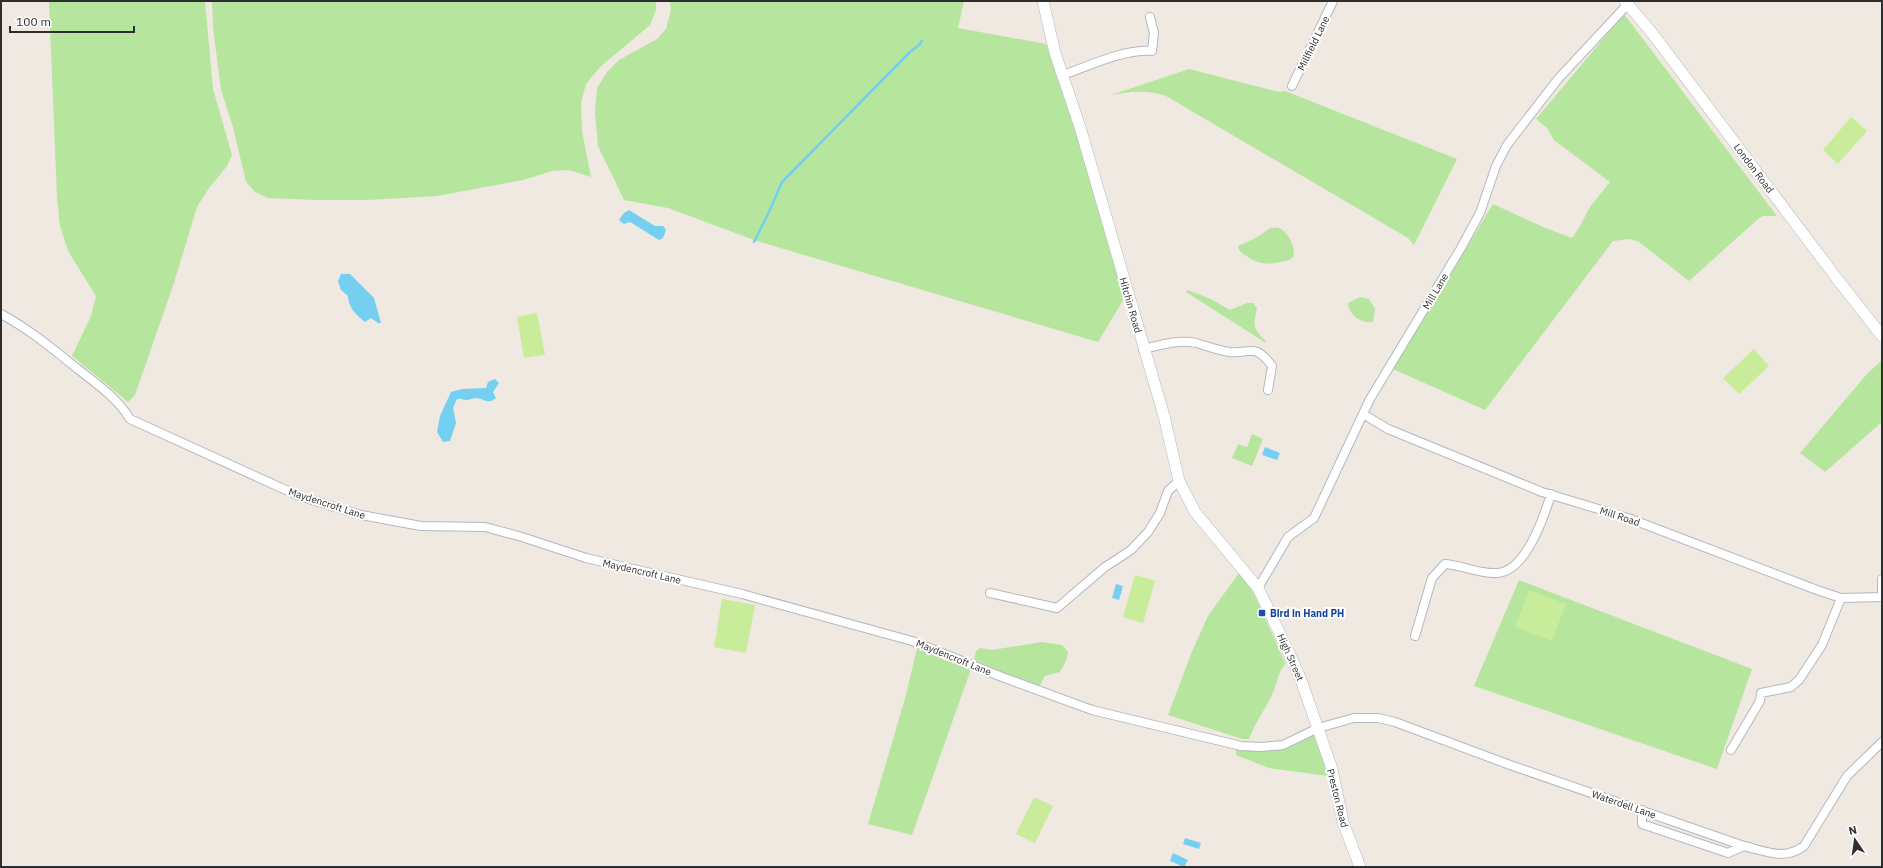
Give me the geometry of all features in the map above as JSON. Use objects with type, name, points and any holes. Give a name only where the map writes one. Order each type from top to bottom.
[{"type":"street","name":"Hitchin Road","points":[[1043,1],[1055,53],[1080,127],[1164,416],[1180,481],[1195,512],[1258,588]]},
{"type":"street","name":"Millfield Lane","points":[[1292,86],[1333,1]]},
{"type":"street","name":"London Road","points":[[1626,3],[1652,33],[1882,336]]},
{"type":"street","name":"Mill Lane","points":[[1258,588],[1288,537],[1314,518],[1370,399],[1461,248],[1480,213],[1496,166],[1507,145],[1558,80],[1626,3]]},
{"type":"street","points":[[1063,75],[1124,54],[1140,50],[1152,51],[1154,33],[1150,17]]},
{"type":"street","name":"Maydencroft Lane","points":[[1,314],[19,323],[105,390],[123,408],[130,419],[240,471],[312,500],[361,515],[421,526],[485,527],[522,537],[586,558],[742,594],[912,641],[1002,677],[1092,710],[1241,746],[1283,745],[1318,728]]},
{"type":"street","points":[[1143,348],[1173,343],[1194,343],[1230,352],[1246,350],[1255,351],[1265,356],[1272,366],[1268,390]]},
{"type":"street","name":"Mill Road","points":[[1363,414],[1388,429],[1551,494],[1628,518],[1730,558],[1841,598],[1882,597]]},
{"type":"street","points":[[990,593],[1057,608],[1105,567],[1131,550],[1148,532],[1160,513],[1168,491],[1180,481]]},
{"type":"street","points":[[1416,636],[1432,578],[1440,568],[1445,564],[1459,565],[1496,573],[1510,569],[1520,561],[1543,518],[1551,494]]},
{"type":"street","points":[[1882,579],[1882,597]]},
{"type":"street","name":"High Street","points":[[1258,588],[1290,655],[1318,728]]},
{"type":"street","points":[[1731,750],[1760,701],[1761,693],[1791,687],[1799,680],[1822,645],[1841,598]]},
{"type":"street","name":"Waterdell Lane","points":[[1318,728],[1354,718],[1378,718],[1395,722],[1510,766],[1744,846],[1781,855],[1795,853],[1804,846],[1847,776],[1882,742]]},
{"type":"street","name":"Preston Road","points":[[1318,728],[1332,769],[1343,822],[1360,867]]},
{"type":"street","points":[[1642,810],[1642,824],[1728,853],[1744,846]]},
{"type":"green space","points":[[49,1],[205,1],[213,89],[232,155],[227,166],[209,188],[197,207],[174,283],[135,395],[128,402],[72,356],[91,316],[96,296],[68,251],[60,226],[57,198]]},
{"type":"green space","points":[[212,1],[656,1],[656,10],[650,25],[600,67],[586,84],[581,102],[582,131],[591,177],[569,170],[552,171],[523,180],[437,196],[367,200],[315,200],[268,198],[255,192],[246,182],[233,127],[221,90],[213,27]]},
{"type":"green space","points":[[670,1],[964,1],[958,28],[1046,44],[1076,124],[1125,297],[1098,342],[757,241],[668,208],[624,200],[598,146],[595,112],[597,88],[607,72],[619,60],[657,39],[666,29],[671,10]]},
{"type":"green space","points":[[1624,14],[1777,216],[1763,216],[1758,219],[1689,281],[1639,242],[1630,239],[1613,241],[1485,410],[1393,369],[1493,204],[1543,227],[1572,238],[1590,207],[1610,182],[1554,140],[1547,128],[1536,119]]},
{"type":"green space","points":[[1189,69],[1279,92],[1285,91],[1457,159],[1414,245],[1408,238],[1166,96],[1139,92],[1111,95]]},
{"type":"green space","points":[[1851,117],[1867,131],[1838,164],[1823,150]]},
{"type":"green space","points":[[1270,228],[1279,228],[1289,237],[1294,250],[1294,255],[1291,259],[1287,261],[1264,263],[1255,261],[1242,253],[1238,246],[1256,238]]},
{"type":"green space","points":[[1188,290],[1211,299],[1230,310],[1247,303],[1253,303],[1257,308],[1255,322],[1256,329],[1266,343],[1186,292]]},
{"type":"green space","points":[[1360,297],[1369,299],[1375,309],[1373,322],[1365,322],[1357,318],[1350,311],[1348,303]]},
{"type":"green space","points":[[537,313],[545,355],[524,358],[517,317]]},
{"type":"green space","points":[[1754,349],[1769,366],[1739,394],[1723,378]]},
{"type":"green space","points":[[1882,360],[1882,422],[1825,472],[1800,453],[1867,374]]},
{"type":"green space","points":[[1252,434],[1263,439],[1252,466],[1232,458],[1238,444],[1247,447]]},
{"type":"green space","points":[[1239,573],[1253,592],[1286,664],[1279,675],[1274,691],[1249,739],[1242,739],[1168,715],[1191,654],[1208,616]]},
{"type":"green space","points":[[1135,575],[1155,581],[1143,623],[1123,617]]},
{"type":"green space","points":[[1519,580],[1752,669],[1717,769],[1474,686]]},
{"type":"green space","points":[[1529,590],[1566,604],[1552,641],[1515,627]]},
{"type":"green space","points":[[722,599],[755,605],[746,653],[714,647]]},
{"type":"green space","points":[[1042,642],[1062,645],[1068,652],[1066,661],[1060,672],[1045,676],[1039,687],[974,660],[976,651],[980,648],[992,650]]},
{"type":"green space","points":[[917,649],[971,669],[912,835],[868,824],[904,702]]},
{"type":"green space","points":[[1315,733],[1328,776],[1269,768],[1236,755],[1236,748],[1271,750]]},
{"type":"green space","points":[[1034,797],[1053,806],[1035,843],[1016,834]]},
{"type":"water","points":[[629,210],[655,226],[663,226],[666,230],[663,238],[659,240],[630,222],[624,224],[619,220],[624,213]]},
{"type":"water","points":[[341,274],[350,274],[374,298],[381,323],[378,323],[371,318],[365,322],[354,311],[348,300],[348,296],[341,290],[338,281]]},
{"type":"water","points":[[495,379],[499,383],[493,392],[496,398],[493,400],[489,401],[476,398],[466,400],[457,399],[453,408],[456,423],[450,441],[443,442],[437,432],[440,416],[451,392],[462,389],[486,388],[488,382]]},
{"type":"water","points":[[1265,447],[1280,453],[1277,460],[1262,455]]},
{"type":"water","points":[[1116,584],[1123,586],[1119,600],[1112,598]]},
{"type":"water","points":[[1185,838],[1201,843],[1199,849],[1183,844]]},
{"type":"water","points":[[1173,853],[1188,860],[1184,867],[1170,861]]},
{"type":"waterway","points":[[754,242],[782,182],[922,41]]},
{"type":"place","name":"Bird in Hand PH","points":[[1262,613]]}]
